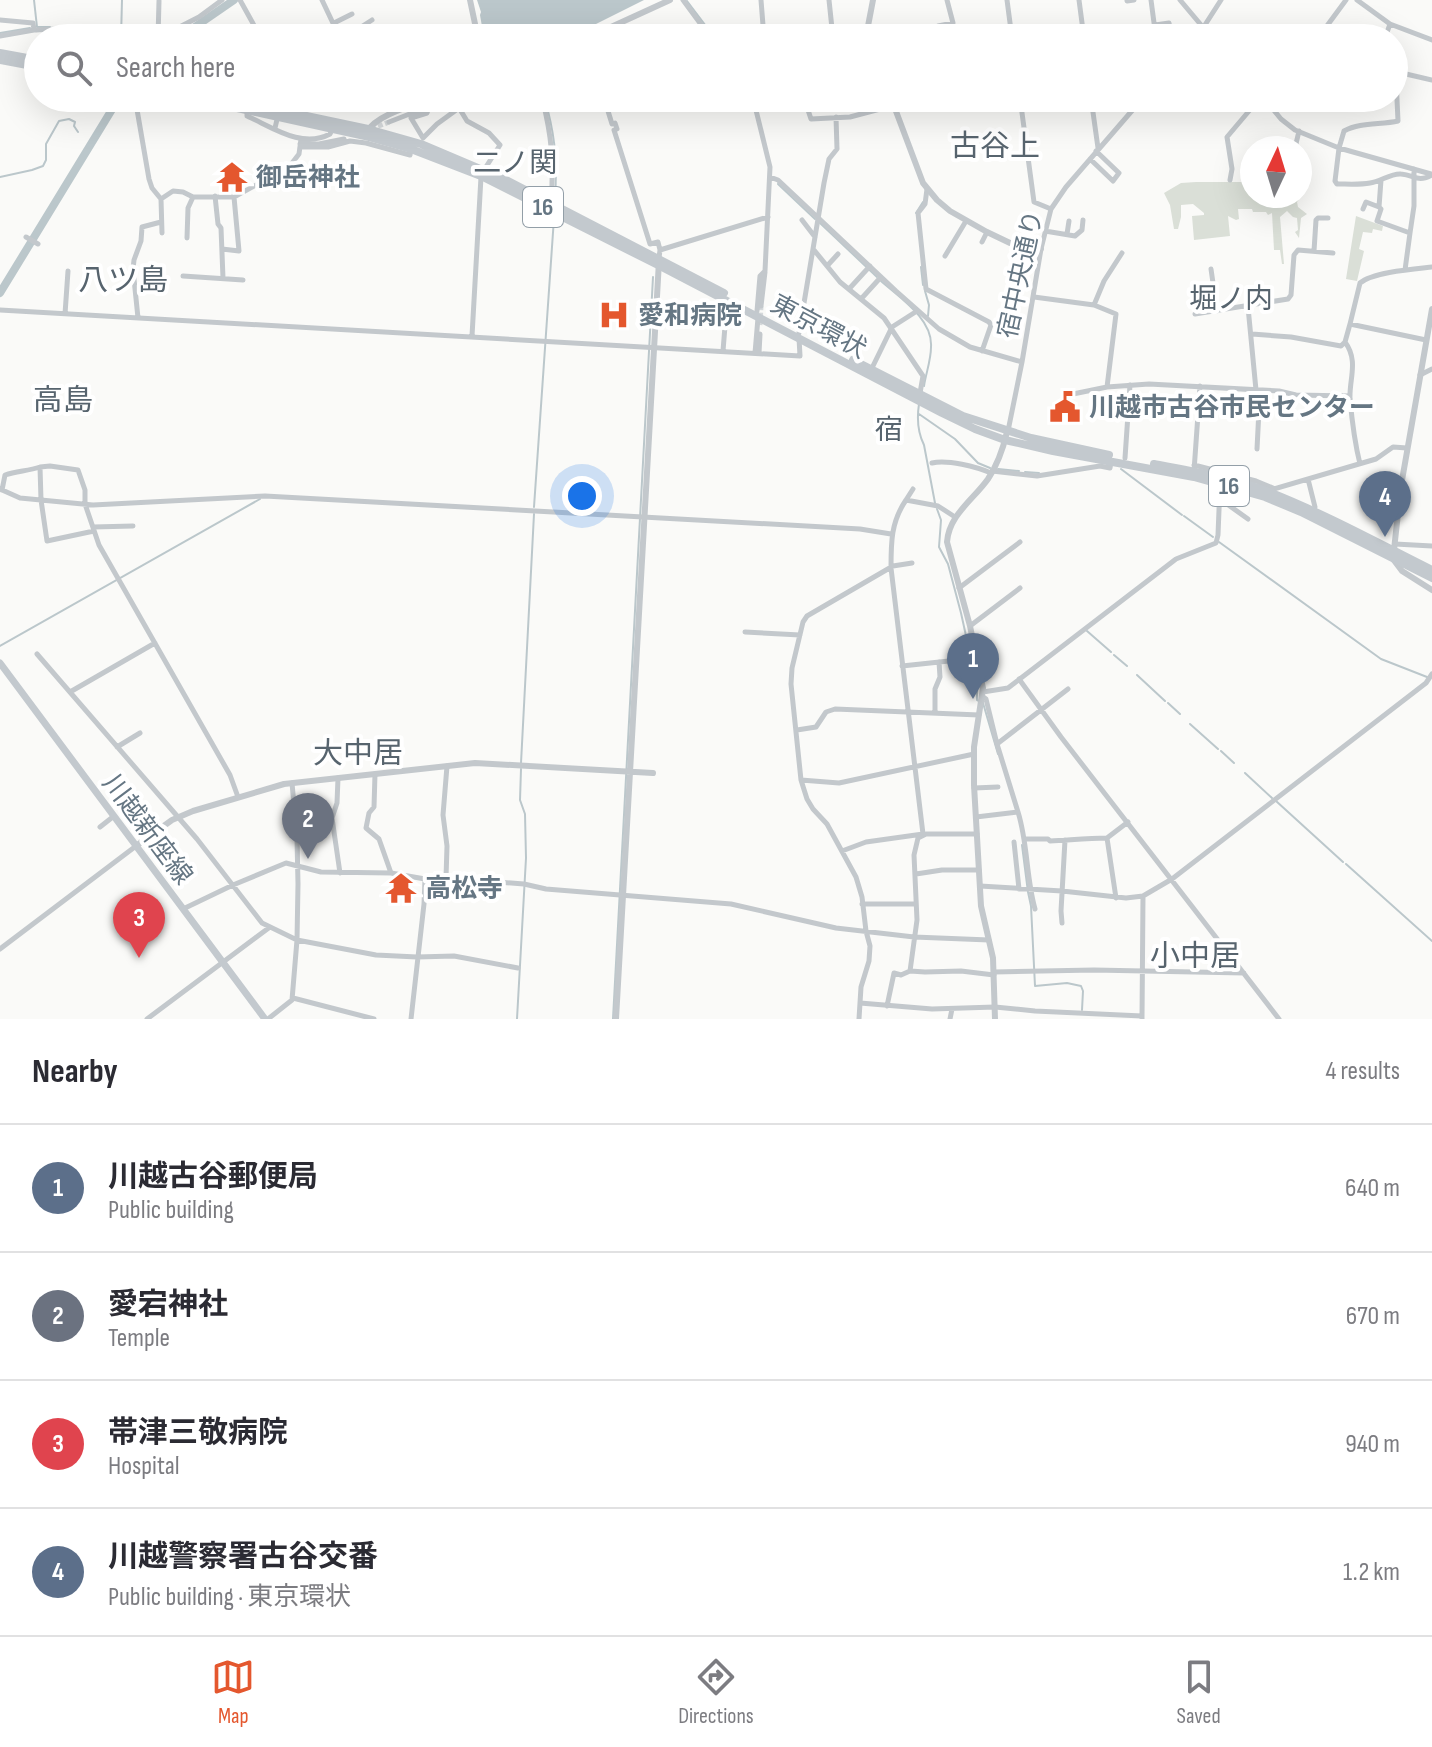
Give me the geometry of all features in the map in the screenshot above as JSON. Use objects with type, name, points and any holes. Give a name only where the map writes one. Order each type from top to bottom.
[{"type":"highway","points":[[0,53],[24,57]]},
{"type":"highway","points":[[0,60],[24,64]]},
{"type":"highway","name":"東京環状","points":[[268,112],[421,144],[659,257],[727,300],[759,314]]},
{"type":"highway","name":"東京環状","points":[[275,112],[332,129],[367,132],[482,173],[551,203],[659,257],[975,429],[1194,468],[1270,490],[1432,570]]},
{"type":"highway","name":"東京環状","points":[[799,335],[1006,436],[1053,451],[1112,461],[1265,497],[1394,551],[1432,578]]},
{"type":"main road","name":"川越新座線","points":[[0,663],[266,1019]]},
{"type":"street","points":[[185,24],[222,0]]},
{"type":"street","points":[[322,0],[334,23],[352,14]]},
{"type":"street","points":[[470,0],[475,24]]},
{"type":"street","points":[[618,24],[670,0]]},
{"type":"street","points":[[683,0],[701,24]]},
{"type":"street","points":[[761,0],[763,24]]},
{"type":"street","points":[[829,0],[832,24]]},
{"type":"street","points":[[868,24],[873,0]]},
{"type":"street","points":[[947,0],[953,23],[948,24]]},
{"type":"street","points":[[1007,0],[1010,24]]},
{"type":"street","points":[[1079,0],[1082,24]]},
{"type":"street","points":[[1127,1],[1134,0]]},
{"type":"street","points":[[1151,0],[1155,24]]},
{"type":"street","points":[[1180,0],[1200,24]]},
{"type":"street","points":[[1206,24],[1221,0]]},
{"type":"street","points":[[1328,24],[1346,0]]},
{"type":"street","points":[[1357,0],[1390,24]]},
{"type":"street","points":[[158,24],[159,1]]},
{"type":"street","points":[[240,2],[253,24]]},
{"type":"street","points":[[0,20],[33,24]]},
{"type":"street","points":[[365,24],[372,20]]},
{"type":"street","points":[[1408,31],[1432,40]]},
{"type":"street","points":[[0,36],[24,32]]},
{"type":"street","points":[[1408,75],[1432,80]]},
{"type":"street","points":[[137,112],[149,179],[161,199],[162,233]]},
{"type":"street","points":[[247,112],[247,116],[275,128],[300,144],[328,147],[350,141],[410,155],[411,149]]},
{"type":"street","points":[[367,132],[376,120],[398,112]]},
{"type":"street","points":[[389,122],[415,112]]},
{"type":"street","points":[[427,112],[411,118],[423,138],[454,112]]},
{"type":"street","points":[[461,112],[467,121],[489,133],[500,145],[482,173],[472,336]]},
{"type":"street","points":[[546,112],[554,166],[551,203]]},
{"type":"street","points":[[608,112],[617,129],[614,130],[650,244],[658,242],[659,257],[616,1019]]},
{"type":"street","points":[[756,112],[770,167],[757,353]]},
{"type":"street","points":[[809,112],[811,119],[850,117],[870,112]]},
{"type":"street","points":[[896,112],[927,189],[950,211],[1010,243],[1041,249]]},
{"type":"street","points":[[1022,112],[1034,202],[1051,209]]},
{"type":"street","points":[[1090,159],[1113,181],[1119,173],[1097,150],[1093,112]]},
{"type":"street","name":"宿中央通り","points":[[1006,436],[1051,209],[1056,199],[1131,112]]},
{"type":"street","points":[[1230,180],[1232,169],[1227,137],[1246,112]]},
{"type":"street","points":[[1275,112],[1299,131],[1339,148],[1432,175]]},
{"type":"street","points":[[1397,112],[1398,121],[1346,129],[1339,148],[1335,181],[1337,184],[1368,184],[1397,174],[1413,178],[1432,175]]},
{"type":"street","points":[[275,128],[279,113]]},
{"type":"street","points":[[0,310],[800,356],[799,335],[818,219],[829,159],[837,149],[836,117]]},
{"type":"street","points":[[300,144],[330,134],[332,129]]},
{"type":"street","points":[[1298,136],[1299,131]]},
{"type":"street","points":[[300,144],[344,139]]},
{"type":"street","points":[[161,199],[173,191],[193,197],[234,197],[289,167],[296,159],[300,144]]},
{"type":"street","points":[[1405,270],[1414,206],[1414,169]]},
{"type":"street","points":[[770,177],[778,180],[868,268],[939,329],[970,347],[1022,362]]},
{"type":"street","points":[[1381,180],[1381,209],[1377,221],[1410,233]]},
{"type":"street","points":[[927,189],[925,204],[918,213],[926,289],[989,322],[991,325],[982,351]]},
{"type":"street","points":[[215,196],[221,228],[223,278]]},
{"type":"street","points":[[187,238],[188,208],[193,197]]},
{"type":"street","points":[[222,249],[239,251],[234,197]]},
{"type":"street","points":[[1363,209],[1366,202],[1379,207]]},
{"type":"street","points":[[659,257],[768,217]]},
{"type":"street","points":[[1314,251],[1316,220],[1328,218]]},
{"type":"street","points":[[802,220],[815,237]]},
{"type":"street","points":[[1045,231],[1075,236],[1082,230],[1083,220]]},
{"type":"street","points":[[945,256],[966,221]]},
{"type":"street","points":[[1067,234],[1069,221]]},
{"type":"street","points":[[138,318],[134,260],[142,227],[161,222]]},
{"type":"street","points":[[982,242],[987,232]]},
{"type":"street","points":[[26,237],[38,244]]},
{"type":"street","points":[[813,249],[849,289],[892,327],[923,376],[919,394]]},
{"type":"street","points":[[1195,314],[1288,299],[1291,295],[1294,255],[1298,250],[1333,253]]},
{"type":"street","points":[[1094,305],[1104,281],[1122,253]]},
{"type":"street","points":[[827,266],[838,254]]},
{"type":"street","points":[[1252,334],[1341,346],[1345,342],[1360,283],[1366,278],[1432,267]]},
{"type":"street","points":[[849,289],[868,268]]},
{"type":"street","points":[[1211,269],[1217,311]]},
{"type":"street","points":[[65,314],[68,271]]},
{"type":"street","points":[[183,276],[243,280]]},
{"type":"street","points":[[861,299],[880,279]]},
{"type":"street","points":[[1034,297],[1094,305],[1116,314],[1107,387]]},
{"type":"street","points":[[723,351],[727,300]]},
{"type":"street","points":[[1248,307],[1258,390],[1257,449]]},
{"type":"street","points":[[1432,309],[1407,448],[1394,551],[1402,571],[1432,590]]},
{"type":"street","points":[[871,369],[892,327],[917,311]]},
{"type":"street","points":[[1350,324],[1426,340]]},
{"type":"street","points":[[1345,342],[1353,366],[1350,396],[1360,464]]},
{"type":"street","points":[[1419,376],[1432,369]]},
{"type":"street","points":[[1125,458],[1130,385]]},
{"type":"street","points":[[1073,394],[1130,385],[1200,386],[1296,395],[1350,396]]},
{"type":"street","points":[[1194,468],[1200,386]]},
{"type":"street","points":[[995,1019],[994,974],[982,914],[974,788],[974,754],[982,694],[978,658],[947,542],[955,517],[1000,458],[1006,436]]},
{"type":"street","points":[[1270,490],[1376,459],[1393,447],[1407,448]]},
{"type":"street","points":[[932,463],[939,461],[991,472],[1045,476],[1100,466],[1110,468],[1112,461]]},
{"type":"street","points":[[238,797],[230,775],[110,566],[93,529],[85,504],[85,490],[78,470],[50,466],[5,475],[1,490],[20,498],[85,504],[265,496],[860,529],[891,534]]},
{"type":"street","points":[[40,467],[47,541],[93,529],[133,526]]},
{"type":"street","points":[[1308,479],[1315,507],[1313,511]]},
{"type":"street","points":[[982,694],[1005,690],[1176,559],[1216,543],[1219,486]]},
{"type":"street","points":[[1218,535],[1219,486]]},
{"type":"street","points":[[913,489],[897,514],[891,534],[891,568],[923,834]]},
{"type":"street","points":[[1219,499],[1248,519]]},
{"type":"street","points":[[906,500],[938,506],[955,517]]},
{"type":"street","points":[[959,588],[1020,542]]},
{"type":"street","points":[[1394,551],[1432,546]]},
{"type":"street","points":[[859,1019],[861,987],[870,946],[862,897],[856,877],[827,824],[807,799],[801,780],[792,668],[803,622],[810,613],[891,568],[912,563]]},
{"type":"street","points":[[970,626],[1020,588]]},
{"type":"street","points":[[745,632],[800,635]]},
{"type":"street","points":[[70,692],[155,643]]},
{"type":"street","points":[[37,654],[178,817],[262,923],[297,940],[376,955],[454,956],[518,968]]},
{"type":"street","points":[[902,666],[978,658]]},
{"type":"street","points":[[935,713],[939,662]]},
{"type":"street","points":[[980,886],[1116,898],[1143,896],[1172,879],[1426,683],[1431,676]]},
{"type":"street","points":[[1019,679],[1279,1019]]},
{"type":"street","points":[[997,744],[1068,689]]},
{"type":"street","points":[[982,694],[986,699],[1025,839],[1035,909]]},
{"type":"street","points":[[797,730],[816,727],[826,712],[832,709],[979,715]]},
{"type":"street","points":[[117,747],[140,733]]},
{"type":"street","points":[[801,780],[839,783],[974,754]]},
{"type":"street","points":[[0,949],[178,817],[275,786],[486,763],[653,773]]},
{"type":"street","points":[[446,878],[447,846],[443,815],[447,766]]},
{"type":"street","points":[[375,774],[374,807],[369,813],[366,828],[379,839],[391,873]]},
{"type":"street","points":[[338,778],[337,803],[332,818],[340,873]]},
{"type":"street","points":[[266,1019],[293,998],[298,897],[292,783]]},
{"type":"street","points":[[974,788],[998,787]]},
{"type":"street","points":[[976,817],[1018,812]]},
{"type":"street","points":[[100,827],[114,816]]},
{"type":"street","points":[[1025,839],[1107,838],[1128,822]]},
{"type":"street","points":[[910,971],[917,920],[914,855],[918,838],[923,834]]},
{"type":"street","points":[[842,851],[866,842],[923,834],[977,834]]},
{"type":"street","points":[[1107,838],[1116,898]]},
{"type":"street","points":[[1062,923],[1065,840]]},
{"type":"street","points":[[1014,842],[1019,889]]},
{"type":"street","points":[[183,909],[282,864],[291,863],[321,872],[391,873],[425,879],[446,878],[731,904],[836,928],[914,937],[989,940]]},
{"type":"street","points":[[916,874],[979,870]]},
{"type":"street","points":[[411,1019],[425,879]]},
{"type":"street","points":[[860,1003],[932,1009],[995,1007],[1083,1016],[1142,1018],[1143,896]]},
{"type":"street","points":[[862,904],[916,904]]},
{"type":"street","points":[[147,1019],[270,927]]},
{"type":"street","points":[[887,1006],[894,973],[901,975],[910,971],[994,974],[1094,970],[1244,973]]},
{"type":"street","points":[[293,998],[374,1019]]},
{"type":"street","points":[[950,1019],[952,1009]]},
{"type":"street","points":[[1033,1019],[1035,1011]]},
{"type":"shaded area","points":[[477,0],[644,0],[596,24],[482,24]]},
{"type":"shaded area","points":[[1240,182],[1240,208],[1299,208],[1307,214],[1301,218],[1299,238],[1295,232],[1298,230],[1297,218],[1287,211],[1280,217],[1284,264],[1280,250],[1274,250],[1272,213],[1268,215],[1266,212],[1253,212],[1252,209],[1238,209],[1239,219],[1228,216],[1230,236],[1194,240],[1192,216],[1204,213],[1193,204],[1181,205],[1178,229],[1174,229],[1170,205],[1164,193],[1181,183]]},
{"type":"shaded area","points":[[1356,216],[1383,226],[1382,231],[1373,229],[1372,233],[1363,232],[1359,249],[1364,251],[1357,281],[1346,279]]},
{"type":"waterway","points":[[34,0],[37,24]]},
{"type":"waterway","points":[[121,24],[122,0]]},
{"type":"waterway","points":[[199,24],[234,0]]},
{"type":"waterway","points":[[687,1],[704,24]]},
{"type":"waterway","points":[[0,33],[24,29]]},
{"type":"waterway","points":[[0,293],[110,112]]},
{"type":"waterway","points":[[548,112],[555,155],[555,199]]},
{"type":"waterway","points":[[0,177],[43,166],[46,144],[59,121],[69,119],[75,122],[78,132]]},
{"type":"waterway","points":[[778,184],[815,219]]},
{"type":"waterway","points":[[916,213],[923,202]]},
{"type":"waterway","points":[[534,507],[554,218]]},
{"type":"waterway","points":[[820,223],[877,277]]},
{"type":"waterway","points":[[921,267],[923,285]]},
{"type":"waterway","points":[[613,1019],[653,277]]},
{"type":"waterway","points":[[881,281],[914,310],[927,327],[931,352],[924,386]]},
{"type":"waterway","points":[[925,291],[928,316]]},
{"type":"waterway","points":[[919,404],[919,430],[935,503]]},
{"type":"waterway","points":[[919,414],[955,439],[978,463],[990,468]]},
{"type":"waterway","points":[[998,469],[1019,471]]},
{"type":"waterway","points":[[1121,469],[1182,515]]},
{"type":"waterway","points":[[1025,472],[1039,473]]},
{"type":"waterway","points":[[0,646],[260,499]]},
{"type":"waterway","points":[[937,509],[941,520],[939,547],[948,564],[961,613],[977,686],[977,700],[983,703],[998,754]]},
{"type":"waterway","points":[[521,763],[534,514]]},
{"type":"waterway","points":[[1184,516],[1213,537]]},
{"type":"waterway","points":[[1219,542],[1381,659],[1427,677]]},
{"type":"waterway","points":[[1087,631],[1111,652]]},
{"type":"waterway","points":[[1114,655],[1127,666]]},
{"type":"waterway","points":[[1137,675],[1165,701]]},
{"type":"waterway","points":[[1168,703],[1180,714]]},
{"type":"waterway","points":[[1190,724],[1218,749]]},
{"type":"waterway","points":[[1221,751],[1234,763]]},
{"type":"waterway","points":[[517,1019],[526,858],[525,814],[520,800],[521,769]]},
{"type":"waterway","points":[[1245,773],[1272,798]]},
{"type":"waterway","points":[[1276,801],[1343,862]]},
{"type":"waterway","points":[[1022,845],[1031,906],[1035,986],[1067,983],[1081,986],[1082,1010]]},
{"type":"waterway","points":[[1346,864],[1432,941]]},
{"type":"tunnel","points":[[371,129],[389,122]]},
{"type":"tunnel","points":[[760,325],[761,306]]},
{"type":"place","name":"御岳神社","points":[[232,177]]},
{"type":"place","name":"愛和病院","points":[[614,315]]},
{"type":"place","name":"川越市古谷市民センター","points":[[1065,407]]},
{"type":"place","name":"川越警察署古谷交番","points":[[1385,537]]},
{"type":"place","name":"川越古谷郵便局","points":[[973,699]]},
{"type":"place","name":"愛宕神社","points":[[308,859]]},
{"type":"place","name":"高松寺","points":[[401,888]]},
{"type":"place","name":"帯津三敬病院","points":[[139,958]]},
{"type":"district","name":"古谷上","points":[[995,146]]},
{"type":"district","name":"二ノ関","points":[[515,162]]},
{"type":"district","name":"八ツ島","points":[[123,280]]},
{"type":"district","name":"堀ノ内","points":[[1231,298]]},
{"type":"district","name":"高島","points":[[63,400]]},
{"type":"district","name":"宿","points":[[889,429]]},
{"type":"district","name":"大中居","points":[[358,753]]},
{"type":"district","name":"小中居","points":[[1195,956]]}]
